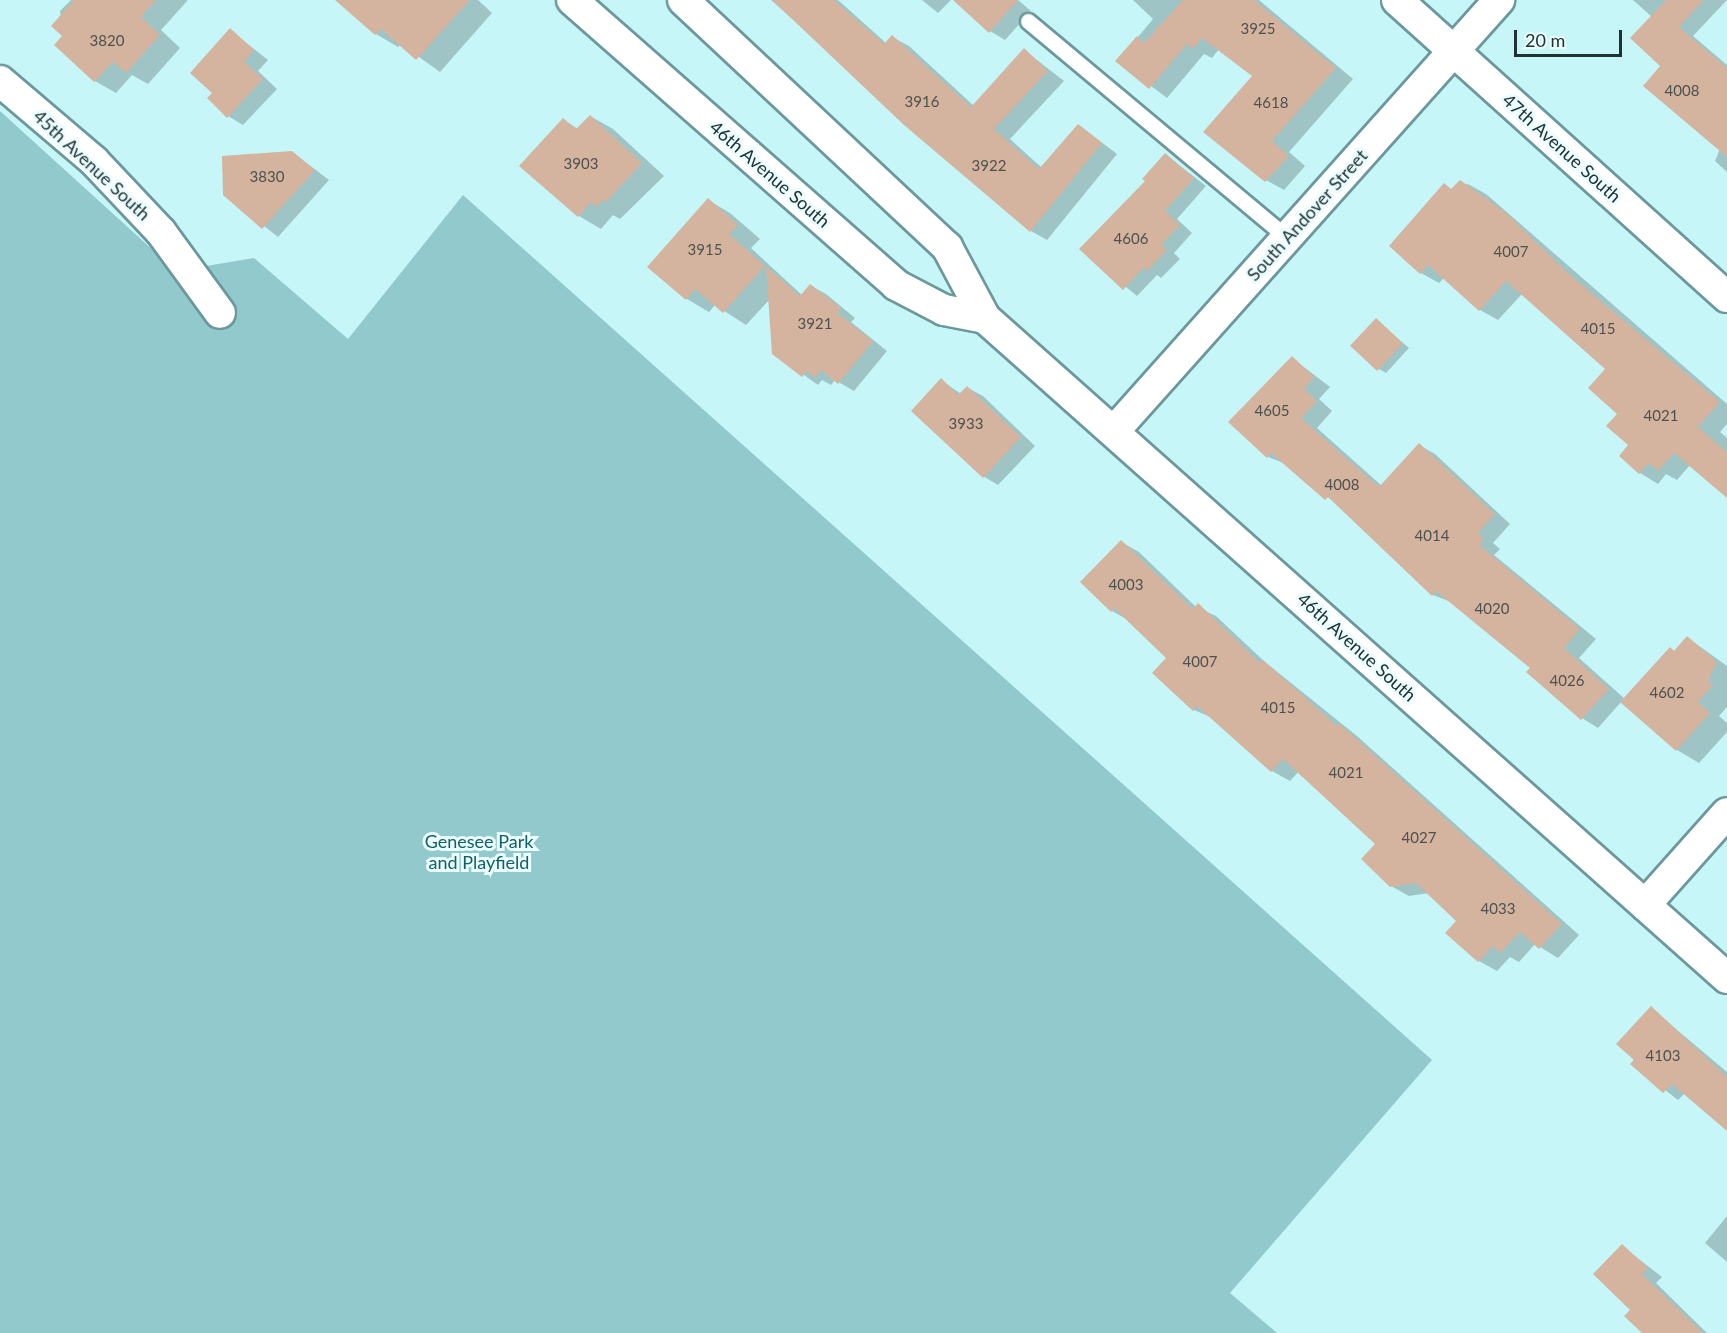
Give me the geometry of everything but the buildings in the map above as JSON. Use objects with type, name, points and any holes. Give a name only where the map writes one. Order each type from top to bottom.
[{"type":"street","name":"46th Avenue South","points":[[572,0],[896,285],[944,310],[985,318]]},
{"type":"street","name":"46th Avenue South","points":[[682,0],[947,247],[985,318],[1115,430],[1727,978]]},
{"type":"street","name":"47th Avenue South","points":[[1397,0],[1727,297]]},
{"type":"street","name":"South Andover Street","points":[[1115,430],[1499,0]]},
{"type":"street","name":"45th Avenue South","points":[[0,81],[94,161],[161,232],[220,313]]},
{"type":"street","points":[[1645,905],[1727,813]]},
{"type":"lane","points":[[1028,21],[1286,237]]},
{"type":"green space","name":"Genesee Park and Playfield","points":[[0,111],[176,271],[254,258],[348,339],[463,195],[1432,1060],[1230,1293],[1277,1333],[0,1333]]}]
